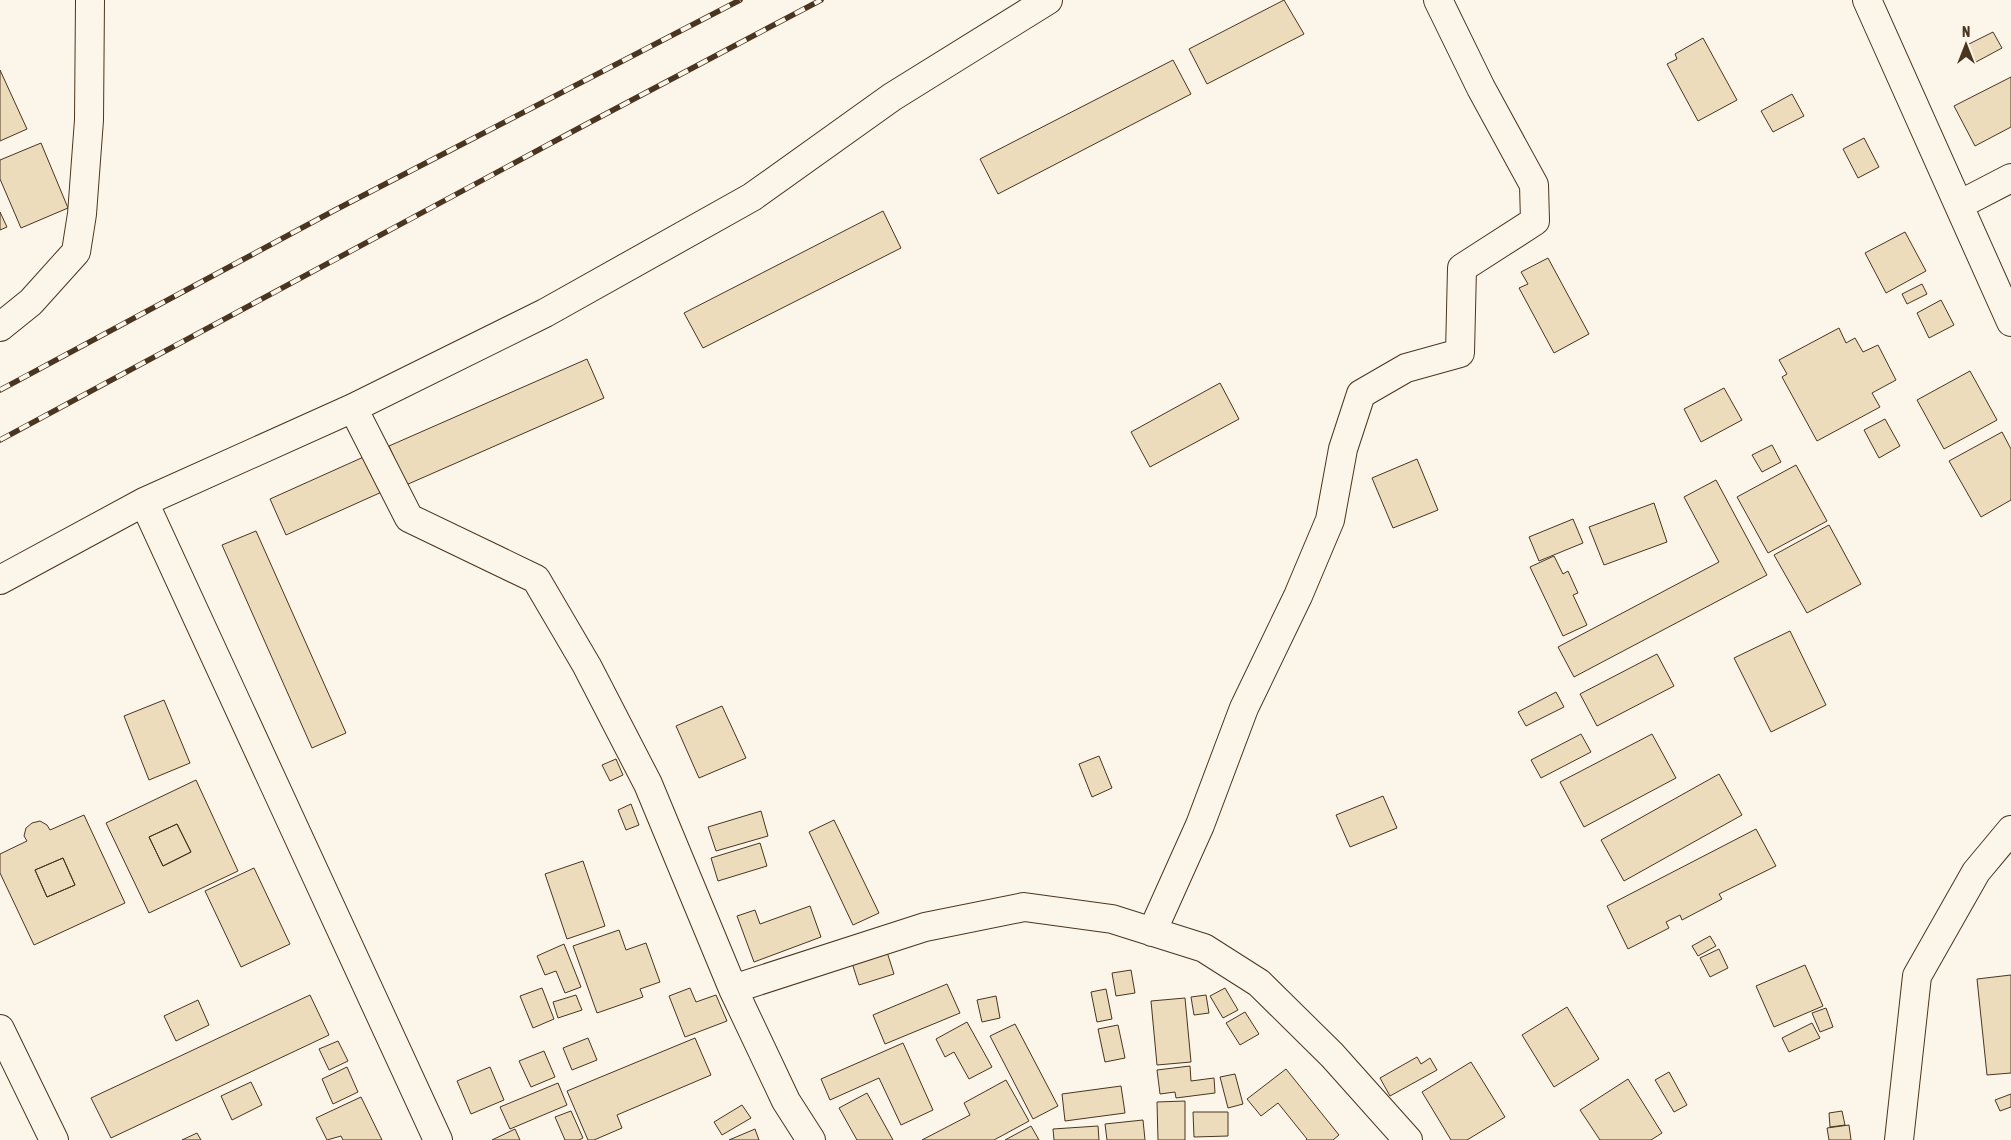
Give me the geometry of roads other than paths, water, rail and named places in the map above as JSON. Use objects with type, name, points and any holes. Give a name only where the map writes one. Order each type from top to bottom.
[{"type":"street","points":[[0,327],[31,302],[76,252],[82,214],[89,120],[90,0]]},
{"type":"street","points":[[0,580],[144,502],[353,408],[545,313],[752,197],[892,97],[1048,0]]},
{"type":"street","points":[[1152,932],[1200,825],[1244,708],[1298,596],[1330,520],[1342,449],[1361,394],[1406,368],[1460,353],[1462,268],[1535,220],[1534,185],[1481,88],[1438,0]]},
{"type":"street","points":[[1867,0],[2011,322]]},
{"type":"street","points":[[1959,205],[2011,178]]},
{"type":"street","points":[[353,408],[409,518],[536,579],[587,666],[648,784],[733,989],[786,1102],[811,1140]]},
{"type":"street","points":[[144,502],[438,1140]]},
{"type":"street","points":[[1899,1140],[1916,976],[1976,872],[2011,830]]},
{"type":"street","points":[[733,989],[925,927],[1024,907],[1112,919],[1204,948],[1259,983],[1332,1055],[1408,1140]]},
{"type":"street","points":[[0,1029],[54,1140]]},
{"type":"railway","points":[[0,390],[337,209],[740,0]]},
{"type":"railway","points":[[0,440],[821,0]]}]
